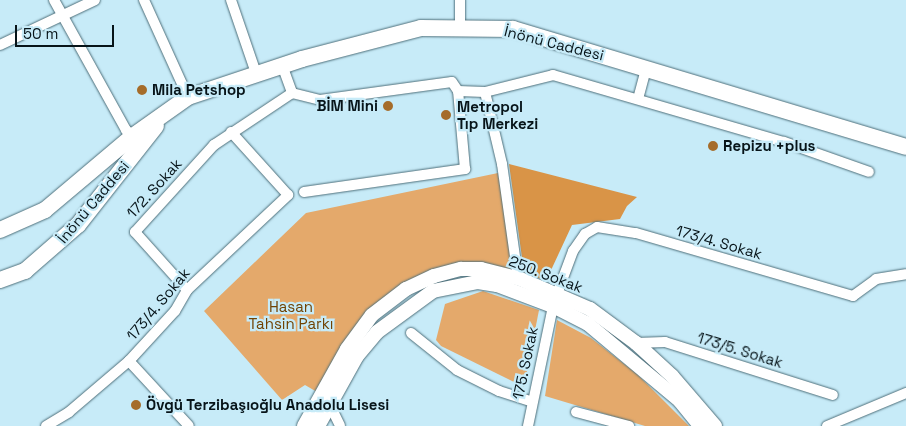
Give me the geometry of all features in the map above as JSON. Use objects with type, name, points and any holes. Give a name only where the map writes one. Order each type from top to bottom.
[{"type":"main road","name":"İnönü Caddesi","points":[[0,230],[45,210],[133,136],[172,106],[188,97],[256,73],[392,33],[460,26],[513,29],[906,147]]},
{"type":"main road","name":"İnönü Caddesi","points":[[0,280],[25,270],[78,225],[172,106]]},
{"type":"main road","name":"250. Sokak","points":[[304,426],[354,338],[372,315],[406,289],[434,276],[462,269],[481,269],[518,278],[555,300],[588,324],[631,348],[672,376],[715,426]]},
{"type":"main road","name":"250. Sokak","points":[[318,426],[329,403],[357,356],[377,332],[433,291],[478,282],[555,300]]},
{"type":"main road","name":"250. Sokak","points":[[631,348],[680,401],[700,426]]},
{"type":"street","points":[[54,0],[126,130],[133,136]]},
{"type":"street","points":[[0,45],[63,17],[95,0]]},
{"type":"street","points":[[144,0],[188,97]]},
{"type":"street","points":[[231,0],[256,73]]},
{"type":"street","points":[[460,0],[460,26]]},
{"type":"street","points":[[282,65],[292,94],[320,100],[452,82],[458,90],[465,169],[304,192]]},
{"type":"street","points":[[638,99],[646,69]]},
{"type":"street","points":[[458,90],[485,92],[553,75],[784,142],[869,172]]},
{"type":"street","points":[[485,92],[502,164],[518,278]]},
{"type":"street","name":"172. Sokak","points":[[186,290],[135,232],[174,186],[231,132],[292,94]]},
{"type":"street","name":"173/4. Sokak","points":[[46,426],[69,412],[129,361],[175,311],[186,290],[288,195],[231,132]]},
{"type":"street","name":"173/4. Sokak","points":[[555,300],[573,251],[584,234],[597,227],[636,234],[853,296],[876,279],[906,274]]},
{"type":"street","name":"175. Sokak","points":[[528,426],[555,300]]},
{"type":"street","points":[[411,333],[457,370],[499,391],[532,402]]},
{"type":"street","name":"173/5. Sokak","points":[[631,348],[665,342],[833,395]]},
{"type":"street","points":[[129,361],[188,426]]},
{"type":"street","points":[[826,426],[906,393]]},
{"type":"street","points":[[329,403],[340,426]]},
{"type":"street","points":[[576,412],[630,426]]},
{"type":"green space","name":"Hasan Tahsin Parkı","points":[[498,173],[514,272],[494,266],[408,281],[379,301],[361,319],[317,392],[305,385],[282,400],[204,311],[306,213]]},
{"type":"green space","points":[[483,291],[539,310],[524,387],[441,346],[436,340],[445,304]]},
{"type":"green space","points":[[557,320],[591,338],[637,374],[689,426],[645,426],[545,396]]},
{"type":"shaded area","points":[[509,164],[637,197],[627,206],[620,219],[572,225],[546,281],[524,272]]},
{"type":"place","name":"Mila Petshop","points":[[142,90]]},
{"type":"place","name":"BİM Mini","points":[[388,106]]},
{"type":"place","name":"Metropol Tıp Merkezi","points":[[446,115]]},
{"type":"place","name":"Repizu +plus","points":[[713,146]]},
{"type":"place","name":"Övgü Terzibaşıoğlu Anadolu Lisesi","points":[[136,405]]}]
